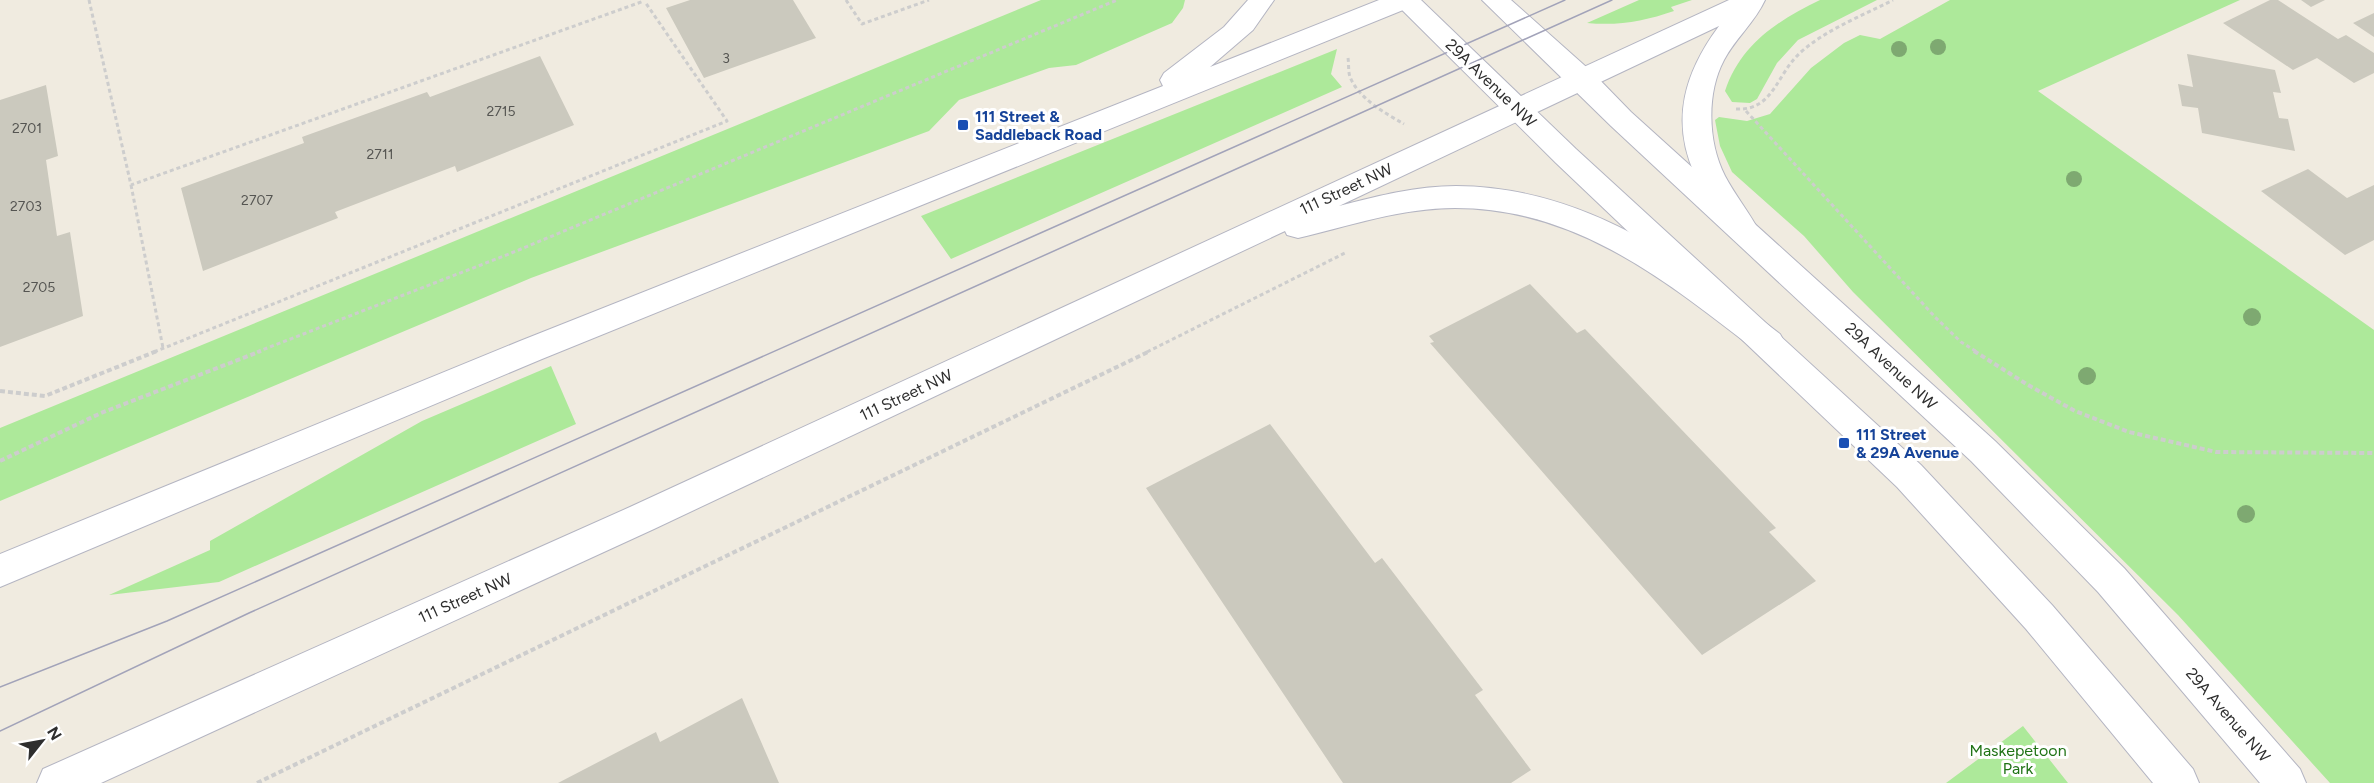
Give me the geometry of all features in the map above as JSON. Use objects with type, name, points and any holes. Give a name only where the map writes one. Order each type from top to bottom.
[{"type":"main road","points":[[1149,100],[1229,36],[1256,9],[1261,0]]},
{"type":"main road","points":[[0,571],[542,345],[1149,100],[1404,0]]},
{"type":"main road","name":"29A Avenue NW","points":[[1404,0],[1910,476],[2039,617],[2179,783]]},
{"type":"main road","name":"29A Avenue NW","points":[[1495,0],[1583,80],[1621,120],[1983,451],[2111,580],[2286,783]]},
{"type":"main road","points":[[1744,231],[1706,165],[1700,139],[1699,106],[1701,81],[1709,62],[1752,0]]},
{"type":"main road","name":"111 Street NW","points":[[57,783],[642,518],[1752,0]]},
{"type":"main road","points":[[1226,245],[1404,203],[1454,197],[1512,201],[1568,216],[1633,246],[1688,280],[1769,343]]},
{"type":"path","points":[[89,0],[131,184],[163,348]]},
{"type":"path","points":[[846,0],[862,24],[929,0]]},
{"type":"path","points":[[0,461],[100,413],[509,254],[1117,0]]},
{"type":"path","points":[[1732,109],[1746,111],[1764,103],[1788,63],[1806,47],[1893,0]]},
{"type":"path","points":[[0,391],[45,396],[727,121],[644,1],[131,184]]},
{"type":"path","points":[[1331,29],[1347,46],[1349,76],[1361,91],[1391,117],[1442,144]]},
{"type":"path","points":[[1746,111],[1935,317],[1961,342],[2028,385],[2075,411],[2129,432],[2216,452],[2374,453]]},
{"type":"path","points":[[257,783],[1143,354],[1352,250]]},
{"type":"green space","points":[[1041,0],[1185,0],[1183,8],[1172,23],[1076,65],[1049,68],[959,100],[929,131],[531,278],[0,501],[0,428]]},
{"type":"green space","points":[[1639,0],[1692,0],[1671,7],[1674,11],[1653,18],[1610,24],[1587,23]]},
{"type":"green space","points":[[1820,0],[1877,0],[1798,40],[1777,63],[1757,99],[1750,103],[1732,102],[1725,91],[1732,74],[1751,47],[1789,16]]},
{"type":"green space","points":[[1950,0],[2240,0],[2038,91],[2374,330],[2374,783],[2330,783],[2178,615],[1853,292],[1804,236],[1732,172],[1720,146],[1715,120],[1719,117],[1747,121],[1770,114],[1811,68],[1844,43],[1860,35],[1880,39]]},
{"type":"green space","points":[[1337,49],[1331,74],[1342,87],[951,259],[921,216]]},
{"type":"green space","points":[[551,366],[576,424],[219,582],[109,595],[210,550],[210,541],[422,421]]},
{"type":"green space","name":"Maskepetoon Park","points":[[2023,726],[2068,783],[1946,783]]},
{"type":"building","points":[[690,0],[793,0],[816,38],[704,78],[666,8]]},
{"type":"building","points":[[2270,0],[2278,0],[2338,39],[2346,35],[2374,53],[2374,73],[2354,83],[2317,58],[2293,70],[2223,23]]},
{"type":"building","points":[[2301,0],[2325,0],[2311,7]]},
{"type":"building","points":[[2374,13],[2374,37],[2353,23]]},
{"type":"building","points":[[2187,54],[2275,70],[2281,93],[2273,92],[2279,118],[2288,119],[2295,151],[2202,133],[2198,108],[2182,106],[2178,84],[2193,87]]},
{"type":"building","points":[[540,56],[574,125],[457,172],[455,166],[335,212],[338,218],[203,271],[181,188],[304,143],[302,137],[427,92],[430,97]]},
{"type":"building","points":[[46,85],[58,156],[46,160],[57,236],[70,232],[83,316],[0,347],[0,100]]},
{"type":"building","points":[[2308,169],[2347,198],[2374,185],[2374,240],[2345,255],[2261,191]]},
{"type":"building","points":[[1530,284],[1577,333],[1585,329],[1776,528],[1769,532],[1816,581],[1702,655],[1430,343],[1434,342],[1429,336]]},
{"type":"building","points":[[1270,424],[1375,563],[1382,558],[1483,690],[1475,695],[1531,770],[1511,783],[1343,783],[1146,488]]},
{"type":"building","points":[[742,698],[779,783],[558,783],[656,732],[660,742]]},
{"type":"tram line","points":[[0,687],[167,621],[1565,0]]},
{"type":"tram line","points":[[0,731],[249,613],[1612,0]]},
{"type":"place","name":"111 Street & Saddleback Road","points":[[963,125]]},
{"type":"place","name":"111 Street & 29A Avenue","points":[[1844,443]]}]
